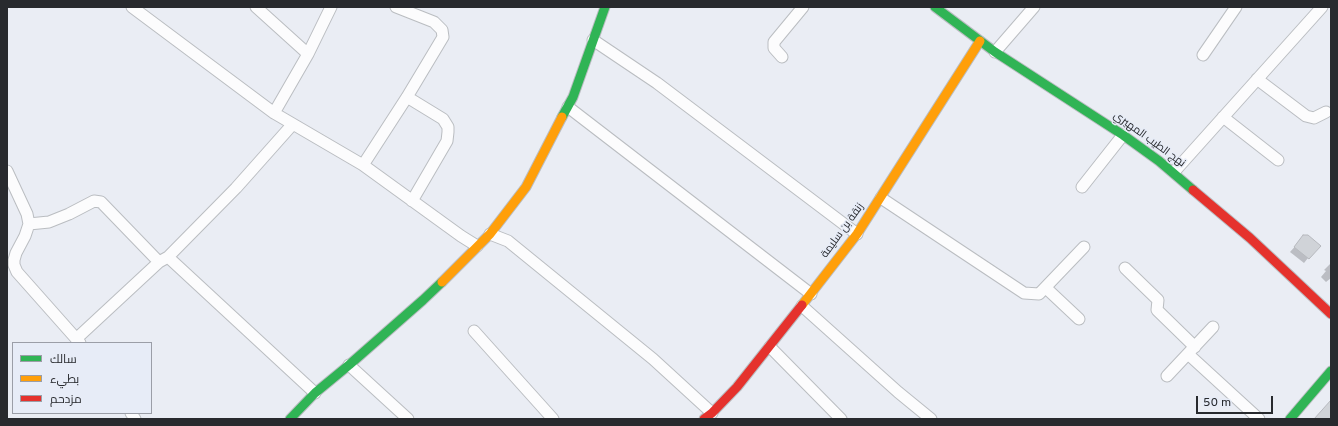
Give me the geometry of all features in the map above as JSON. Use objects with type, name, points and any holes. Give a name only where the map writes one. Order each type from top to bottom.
[{"type":"street","points":[[132,7],[274,113],[292,125],[363,165],[477,246]]},
{"type":"street","points":[[256,7],[308,54]]},
{"type":"street","points":[[274,113],[308,54],[331,7]]},
{"type":"street","points":[[363,165],[407,97],[443,37],[442,30],[434,22],[396,7]]},
{"type":"street","points":[[290,419],[315,393],[423,300],[490,234],[526,187],[573,97],[605,7]]},
{"type":"street","points":[[782,57],[774,48],[774,42],[803,7]]},
{"type":"street","name":"نهج الطيب المهيري","points":[[935,7],[995,52],[1123,135],[1174,172],[1250,238],[1331,314]]},
{"type":"street","points":[[995,52],[1034,7]]},
{"type":"street","points":[[1203,55],[1236,7]]},
{"type":"street","points":[[1174,172],[1322,7]]},
{"type":"street","points":[[593,40],[657,83],[857,234]]},
{"type":"street","name":"زنقة بن سليمة","points":[[708,416],[737,387],[770,347],[857,234],[980,41]]},
{"type":"street","points":[[1257,79],[1306,116],[1314,118],[1326,112]]},
{"type":"street","points":[[407,97],[443,119],[448,127],[447,141],[412,201]]},
{"type":"street","points":[[568,107],[811,294]]},
{"type":"street","points":[[1223,117],[1278,160]]},
{"type":"street","points":[[7,171],[11,191],[27,214],[29,224],[25,236],[16,252],[14,265],[17,272],[78,341],[236,188],[292,125]]},
{"type":"street","points":[[1082,187],[1123,135]]},
{"type":"street","points":[[881,198],[1024,293],[1039,294],[1084,247]]},
{"type":"street","points":[[29,224],[49,222],[69,214],[94,201],[101,202],[315,393]]},
{"type":"street","points":[[490,234],[508,241],[653,360],[708,416]]},
{"type":"street","points":[[1125,268],[1158,300],[1157,310],[1191,350],[1259,419]]},
{"type":"street","points":[[1046,288],[1079,319]]},
{"type":"street","points":[[802,306],[898,392],[931,419]]},
{"type":"street","points":[[1166,376],[1213,327]]},
{"type":"street","points":[[474,331],[553,419]]},
{"type":"street","points":[[770,347],[841,419]]},
{"type":"street","points":[[349,365],[408,419]]},
{"type":"street","points":[[1290,419],[1331,371]]},
{"type":"building","points":[[1303,235],[1308,235],[1321,246],[1309,259],[1294,247]]},
{"type":"building","points":[[1331,400],[1331,419],[1314,419]]},
{"type":"traffic: fast","points":[[562,117],[573,97],[605,7]]},
{"type":"traffic: fast","points":[[935,7],[995,52],[1123,135],[1159,161],[1193,190]]},
{"type":"traffic: fast","points":[[290,419],[315,393],[349,365],[442,282]]},
{"type":"traffic: fast","points":[[1290,419],[1331,371]]},
{"type":"traffic: slow","points":[[802,305],[857,234],[980,41]]},
{"type":"traffic: slow","points":[[442,282],[490,234],[526,187],[562,117]]},
{"type":"traffic: jam","points":[[1193,190],[1250,238],[1331,314]]},
{"type":"traffic: jam","points":[[704,419],[712,413],[737,387],[802,305]]}]
